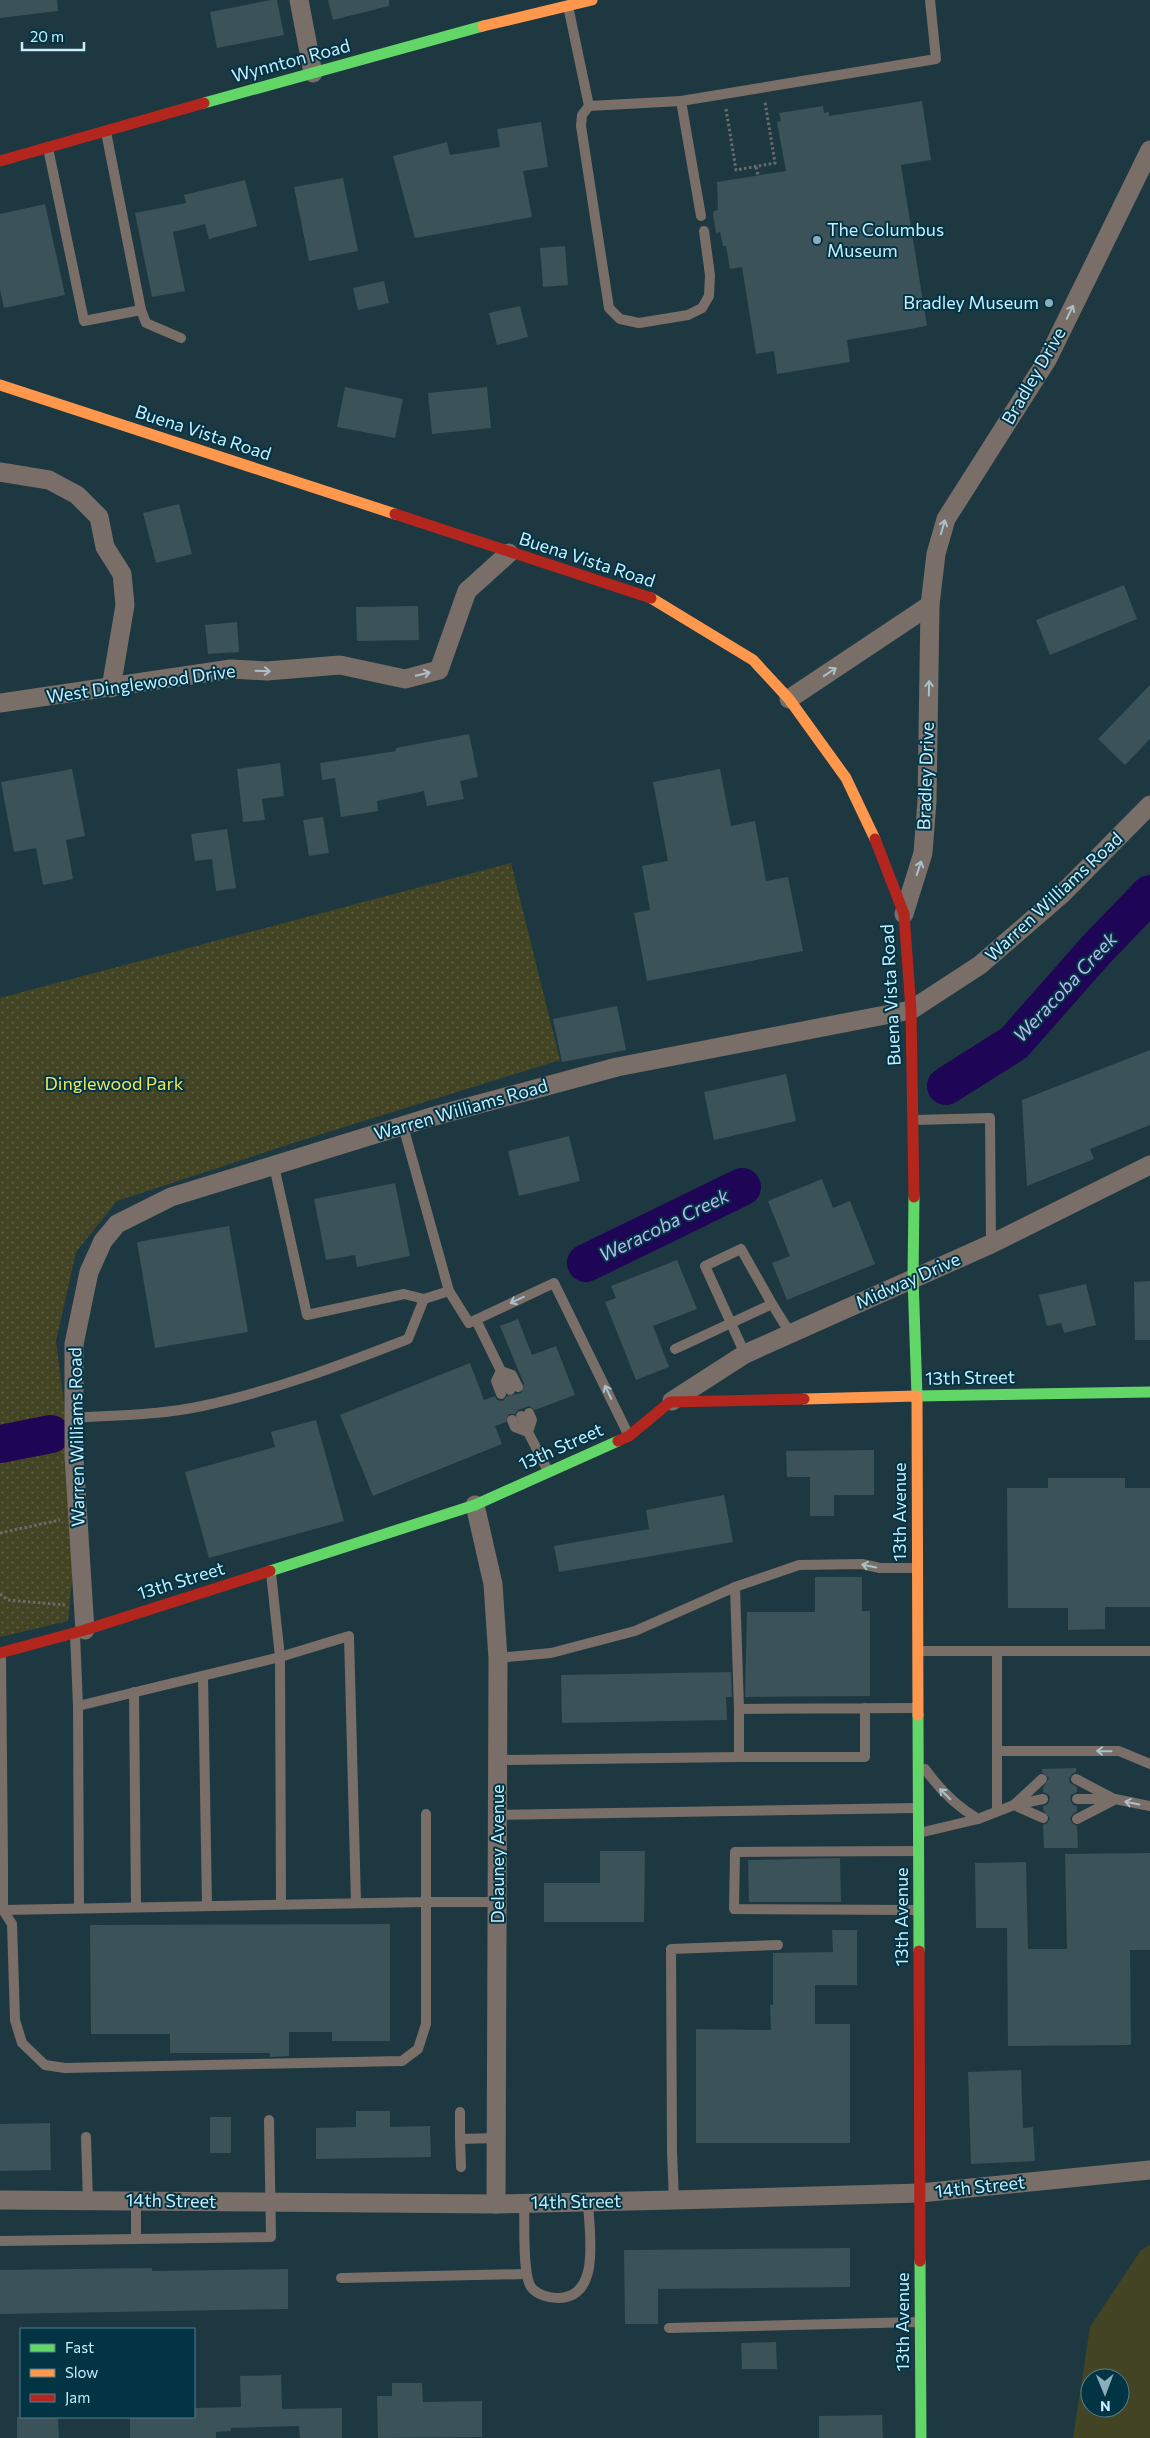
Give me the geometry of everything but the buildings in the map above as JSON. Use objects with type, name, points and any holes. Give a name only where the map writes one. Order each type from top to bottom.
[{"type":"main road","name":"Wynnton Road","points":[[0,161],[562,4],[592,0]]},
{"type":"main road","name":"Buena Vista Road","points":[[0,385],[653,599],[753,660],[789,700],[846,778],[874,835],[904,914],[911,1010],[914,1120],[913,1278],[917,1396]]},
{"type":"main road","name":"13th Street","points":[[0,1653],[80,1631],[270,1572],[475,1505],[629,1436],[670,1402],[1150,1392]]},
{"type":"main road","name":"13th Avenue","points":[[917,1396],[919,2322],[921,2438]]},
{"type":"street","points":[[299,0],[313,73]]},
{"type":"street","name":"Bradley Drive","points":[[904,914],[923,854],[927,801],[930,605],[936,554],[946,519],[1047,360],[1150,150]]},
{"type":"street","points":[[0,472],[49,480],[77,495],[99,517],[105,547],[122,574],[125,605],[111,688]]},
{"type":"street","name":"West Dinglewood Drive","points":[[0,703],[231,669],[268,671],[340,665],[405,679],[439,670],[467,591],[509,553]]},
{"type":"street","points":[[789,700],[930,605]]},
{"type":"street","name":"Warren Williams Road","points":[[80,1631],[84,1607],[74,1418],[74,1344],[88,1272],[103,1241],[117,1224],[172,1197],[403,1126],[617,1067],[911,1010],[980,965],[1062,894],[1150,805]]},
{"type":"street","name":"Midway Drive","points":[[670,1402],[745,1354],[991,1244],[1150,1165]]},
{"type":"street","name":"Delauney Avenue","points":[[475,1505],[493,1584],[498,1658],[496,2204]]},
{"type":"street","name":"14th Street","points":[[0,2200],[524,2204],[920,2193],[1150,2170]]},
{"type":"lane","points":[[704,231],[710,275],[708,296],[702,308],[688,315],[639,323],[620,319],[609,308],[581,126],[582,115],[589,106],[681,101],[936,59],[930,0]]},
{"type":"lane","points":[[562,4],[589,106]]},
{"type":"lane","points":[[681,101],[701,216]]},
{"type":"lane","points":[[106,131],[141,310],[146,323],[181,338]]},
{"type":"lane","points":[[48,147],[84,321],[141,310]]},
{"type":"lane","points":[[914,1120],[990,1118],[991,1244]]},
{"type":"lane","points":[[403,1126],[449,1291],[469,1323],[554,1283],[629,1436]]},
{"type":"lane","points":[[274,1166],[307,1315],[404,1294],[424,1299],[449,1291]]},
{"type":"lane","points":[[745,1354],[705,1266],[741,1249],[790,1333]]},
{"type":"lane","points":[[74,1418],[136,1414],[202,1406],[314,1376],[408,1339],[424,1299]]},
{"type":"lane","points":[[675,1349],[772,1304]]},
{"type":"lane","points":[[476,1320],[501,1371],[512,1375],[509,1390],[496,1381],[501,1371]]},
{"type":"lane","points":[[528,1432],[532,1420],[521,1416],[515,1427],[528,1432],[548,1472]]},
{"type":"lane","points":[[498,1658],[551,1653],[635,1631],[735,1587],[800,1565],[862,1564],[880,1568],[918,1568]]},
{"type":"lane","points":[[270,1572],[280,1657],[281,1904]]},
{"type":"lane","points":[[735,1587],[739,1757]]},
{"type":"lane","points":[[79,1907],[78,1706],[80,1631]]},
{"type":"lane","points":[[78,1706],[280,1657],[349,1636],[356,1903]]},
{"type":"lane","points":[[918,1651],[1150,1651]]},
{"type":"lane","points":[[997,1651],[997,1811]]},
{"type":"lane","points":[[0,1653],[2,1743],[1,1910],[12,1924],[15,2020],[22,2043],[45,2065],[84,2068],[402,2061],[418,2049],[426,2024],[426,1814]]},
{"type":"lane","points":[[203,1676],[207,1905]]},
{"type":"lane","points":[[134,1692],[136,1906]]},
{"type":"lane","points":[[498,1760],[865,1757],[865,1708]]},
{"type":"lane","points":[[738,1709],[918,1708]]},
{"type":"lane","points":[[997,1751],[1119,1751],[1150,1764]]},
{"type":"lane","points":[[919,1760],[942,1791],[963,1810],[978,1819]]},
{"type":"lane","points":[[1014,1805],[1042,1779]]},
{"type":"lane","points":[[1076,1779],[1115,1799]]},
{"type":"lane","points":[[919,1833],[978,1819],[1014,1805],[1043,1799]]},
{"type":"lane","points":[[1077,1799],[1115,1799],[1150,1806]]},
{"type":"lane","points":[[1077,1819],[1115,1799]]},
{"type":"lane","points":[[1014,1805],[1043,1818]]},
{"type":"lane","points":[[498,1815],[919,1808]]},
{"type":"lane","points":[[919,1852],[735,1852],[734,1908],[919,1910]]},
{"type":"lane","points":[[1,1910],[136,1906],[498,1902]]},
{"type":"lane","points":[[674,2200],[671,1949],[778,1945]]},
{"type":"lane","points":[[460,2112],[461,2167]]},
{"type":"lane","points":[[0,2241],[271,2237],[269,2120]]},
{"type":"lane","points":[[86,2137],[88,2201]]},
{"type":"lane","points":[[460,2138],[497,2138]]},
{"type":"lane","points":[[136,2201],[136,2239]]},
{"type":"lane","points":[[524,2204],[526,2274],[531,2287],[541,2295],[569,2298],[582,2288],[590,2270],[588,2202]]},
{"type":"lane","points":[[342,2278],[526,2274]]},
{"type":"lane","points":[[669,2328],[919,2322]]},
{"type":"path","points":[[723,94],[736,170],[756,167],[775,163],[763,87]]},
{"type":"path","points":[[756,167],[758,175]]},
{"type":"path","points":[[0,1534],[78,1516]]},
{"type":"path","points":[[0,1594],[8,1600],[84,1607]]},
{"type":"green space","name":"Dinglewood Park","points":[[511,863],[560,1060],[293,1143],[117,1201],[76,1252],[56,1341],[78,1516],[68,1621],[0,1637],[0,998]]},
{"type":"green space","points":[[1150,2245],[1150,2438],[1073,2438],[1080,2392],[1080,2418],[1130,2418],[1130,2368],[1084,2368],[1090,2327],[1141,2250]]},
{"type":"waterway","name":"Weracoba Creek","points":[[946,1086],[1014,1043],[1096,950],[1150,894]]},
{"type":"waterway","name":"Weracoba Creek","points":[[586,1263],[742,1187]]},
{"type":"waterway","name":"Weracoba Creek","points":[[0,1444],[51,1434]]},
{"type":"traffic: fast","points":[[204,103],[483,26]]},
{"type":"traffic: fast","points":[[914,1197],[913,1278],[917,1396],[1150,1392]]},
{"type":"traffic: fast","points":[[270,1571],[475,1505],[618,1441]]},
{"type":"traffic: fast","points":[[918,1715],[919,1951]]},
{"type":"traffic: fast","points":[[920,2261],[921,2438]]},
{"type":"traffic: slow","points":[[483,26],[592,0]]},
{"type":"traffic: slow","points":[[0,385],[395,514]]},
{"type":"traffic: slow","points":[[651,598],[753,660],[789,699],[846,778],[875,839]]},
{"type":"traffic: slow","points":[[804,1399],[917,1396],[918,1715]]},
{"type":"traffic: jam","points":[[0,161],[204,103]]},
{"type":"traffic: jam","points":[[395,514],[651,598]]},
{"type":"traffic: jam","points":[[875,839],[904,914],[911,1010],[914,1197]]},
{"type":"traffic: jam","points":[[618,1441],[629,1436],[670,1402],[804,1399]]},
{"type":"traffic: jam","points":[[0,1653],[85,1630],[270,1571]]},
{"type":"traffic: jam","points":[[919,1951],[920,2261]]},
{"type":"place","name":"The Columbus Museum","points":[[817,240]]},
{"type":"place","name":"Bradley Museum","points":[[1049,303]]}]
